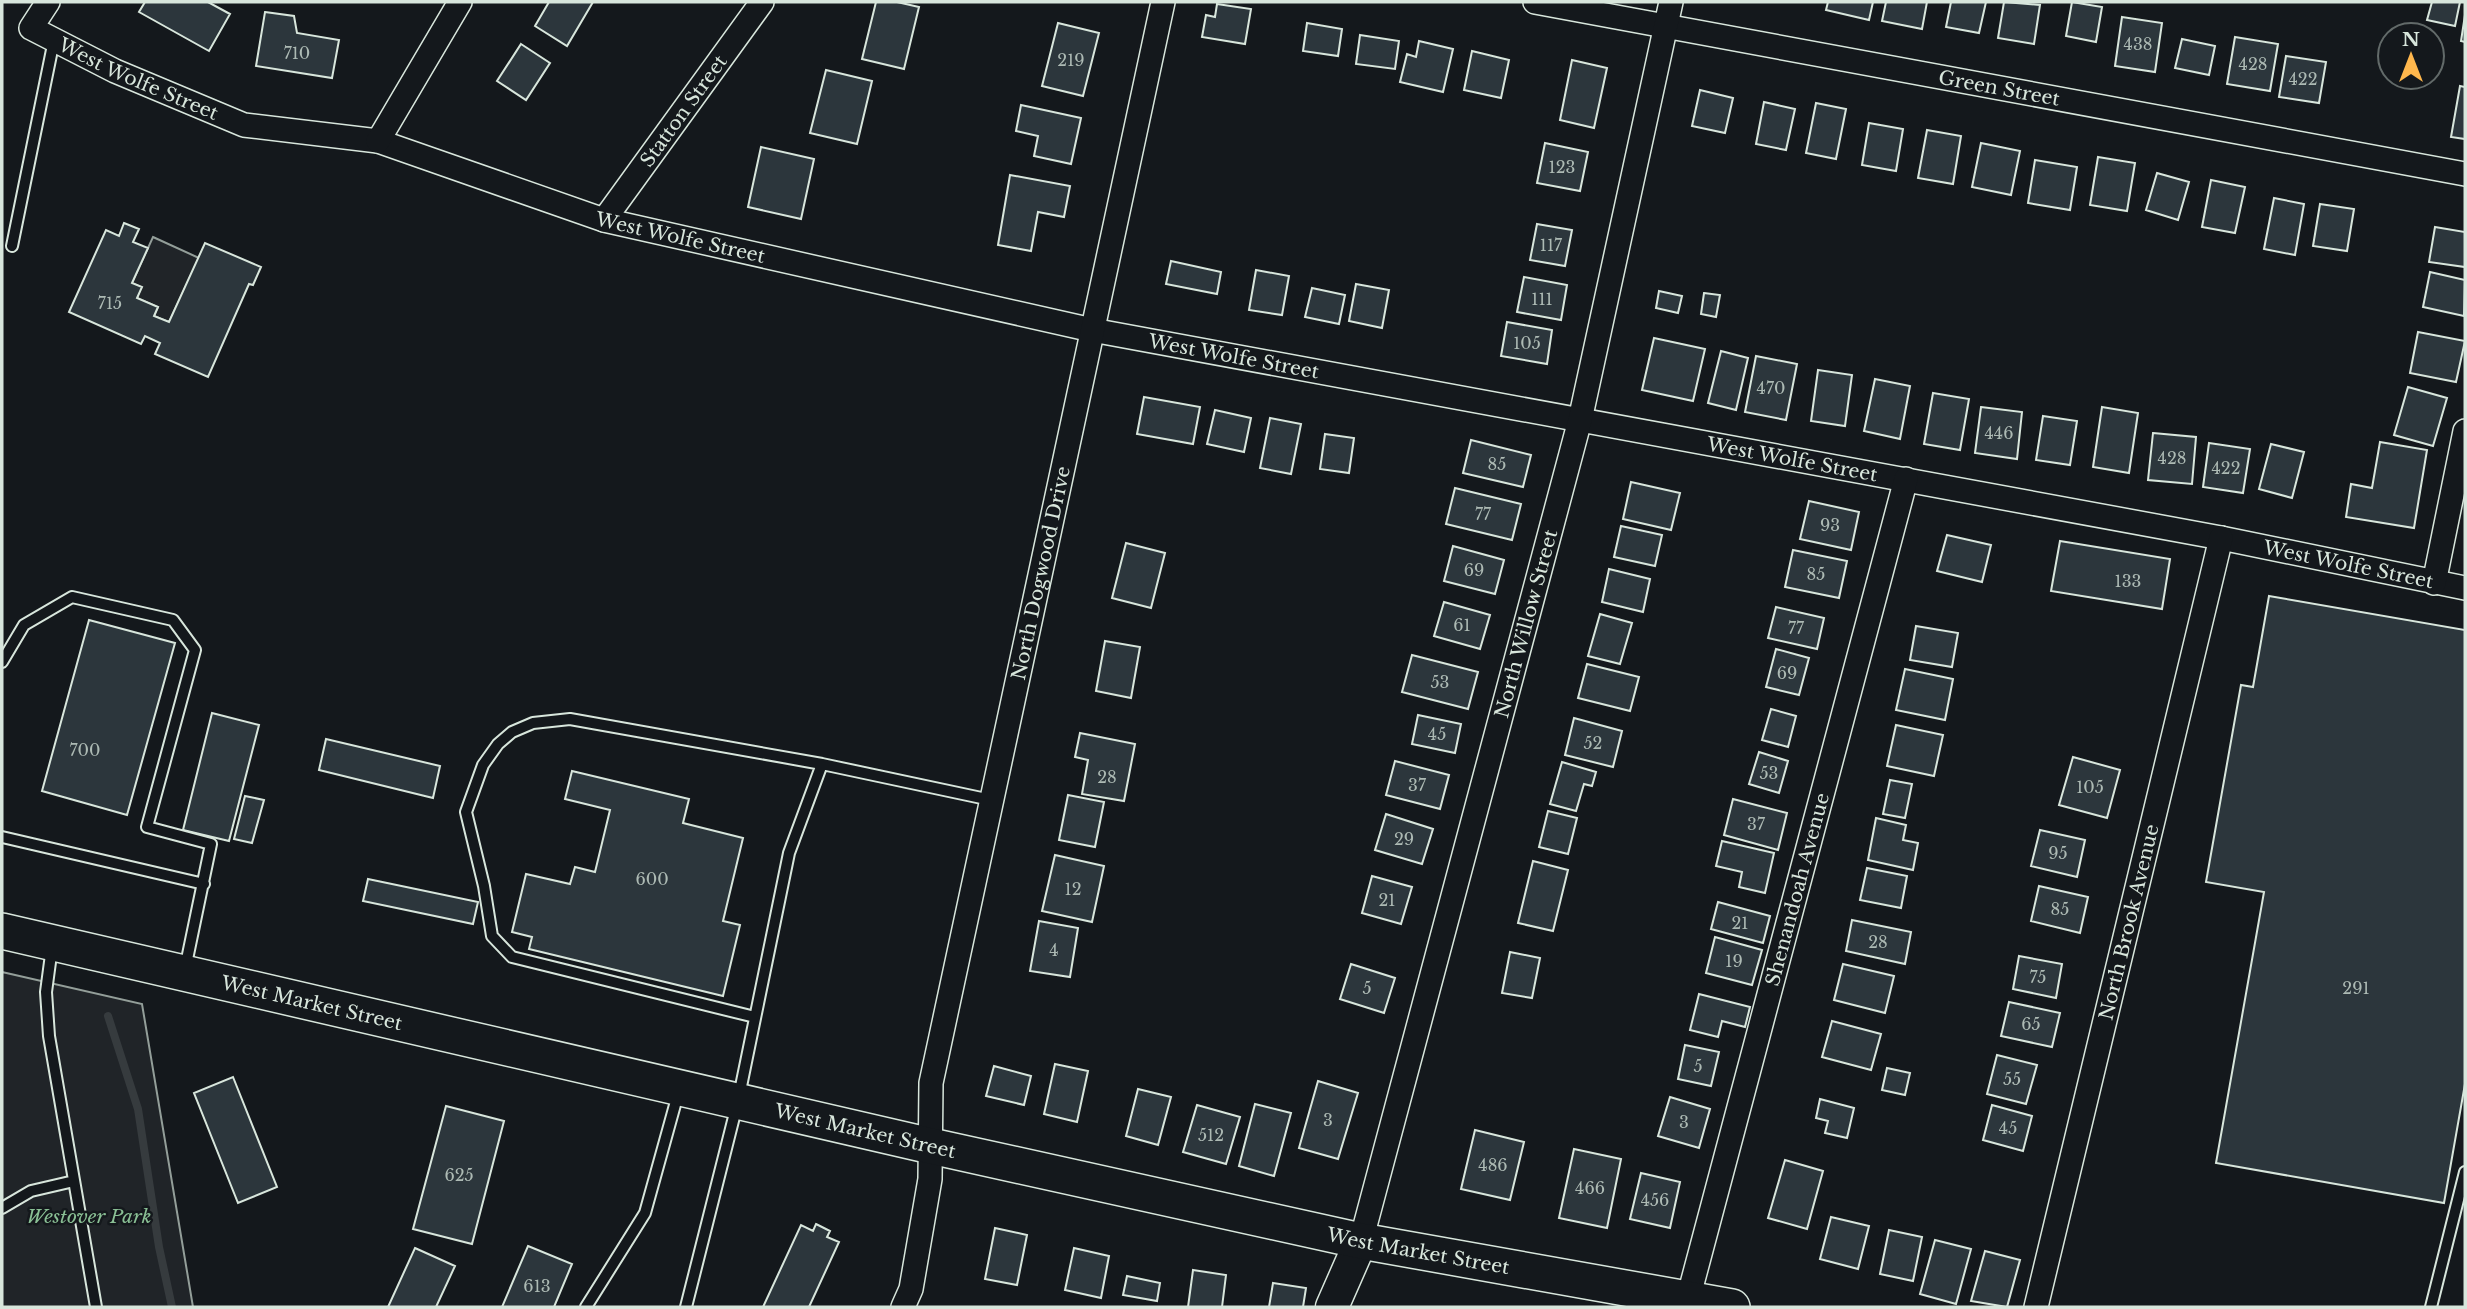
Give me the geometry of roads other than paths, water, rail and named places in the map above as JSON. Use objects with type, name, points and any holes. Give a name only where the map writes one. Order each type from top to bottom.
[{"type":"main road","name":"West Market Street","points":[[2,931],[931,1146],[1361,1241],[1713,1304]]},
{"type":"street","name":"West Wolfe Street","points":[[48,2],[31,28],[115,71],[244,125],[378,141],[604,220],[1092,330],[2221,538],[2465,588]]},
{"type":"street","points":[[378,141],[460,2]]},
{"type":"street","name":"Statton Street","points":[[604,220],[762,2]]},
{"type":"street","name":"North Dogwood Drive","points":[[903,1307],[914,1275],[930,1179],[931,1083],[1163,2]]},
{"type":"street","name":"Green Street","points":[[1535,2],[2465,174]]},
{"type":"street","name":"North Willow Street","points":[[1361,1241],[1580,420],[1671,2]]},
{"type":"street","points":[[2434,583],[2465,431]]},
{"type":"street","name":"Shenandoah Avenue","points":[[1713,1304],[1906,479]]},
{"type":"street","name":"North Brook Avenue","points":[[2036,1307],[2221,538]]},
{"type":"street","points":[[1332,1307],[1361,1241]]},
{"type":"lane","points":[[12,246],[54,40]]},
{"type":"lane","points":[[2,662],[24,625],[72,597],[173,620],[195,650],[147,827],[211,844],[184,973]]},
{"type":"lane","points":[[755,1017],[512,957],[492,936],[484,886],[466,812],[477,778],[495,747],[512,732],[547,720],[570,719],[822,764],[991,800]]},
{"type":"lane","points":[[686,1307],[738,1101],[789,853],[822,764]]},
{"type":"lane","points":[[2,837],[204,884]]},
{"type":"lane","points":[[53,943],[46,1011],[96,1307]]},
{"type":"lane","points":[[586,1307],[645,1213],[679,1088]]},
{"type":"lane","points":[[2431,1307],[2465,1172]]},
{"type":"lane","points":[[2,1208],[31,1191],[74,1181]]},
{"type":"waterway","points":[[108,1016],[138,1109],[159,1247],[172,1307]]},
{"type":"park label","name":"Westover Park","points":[[89,1216]]}]
